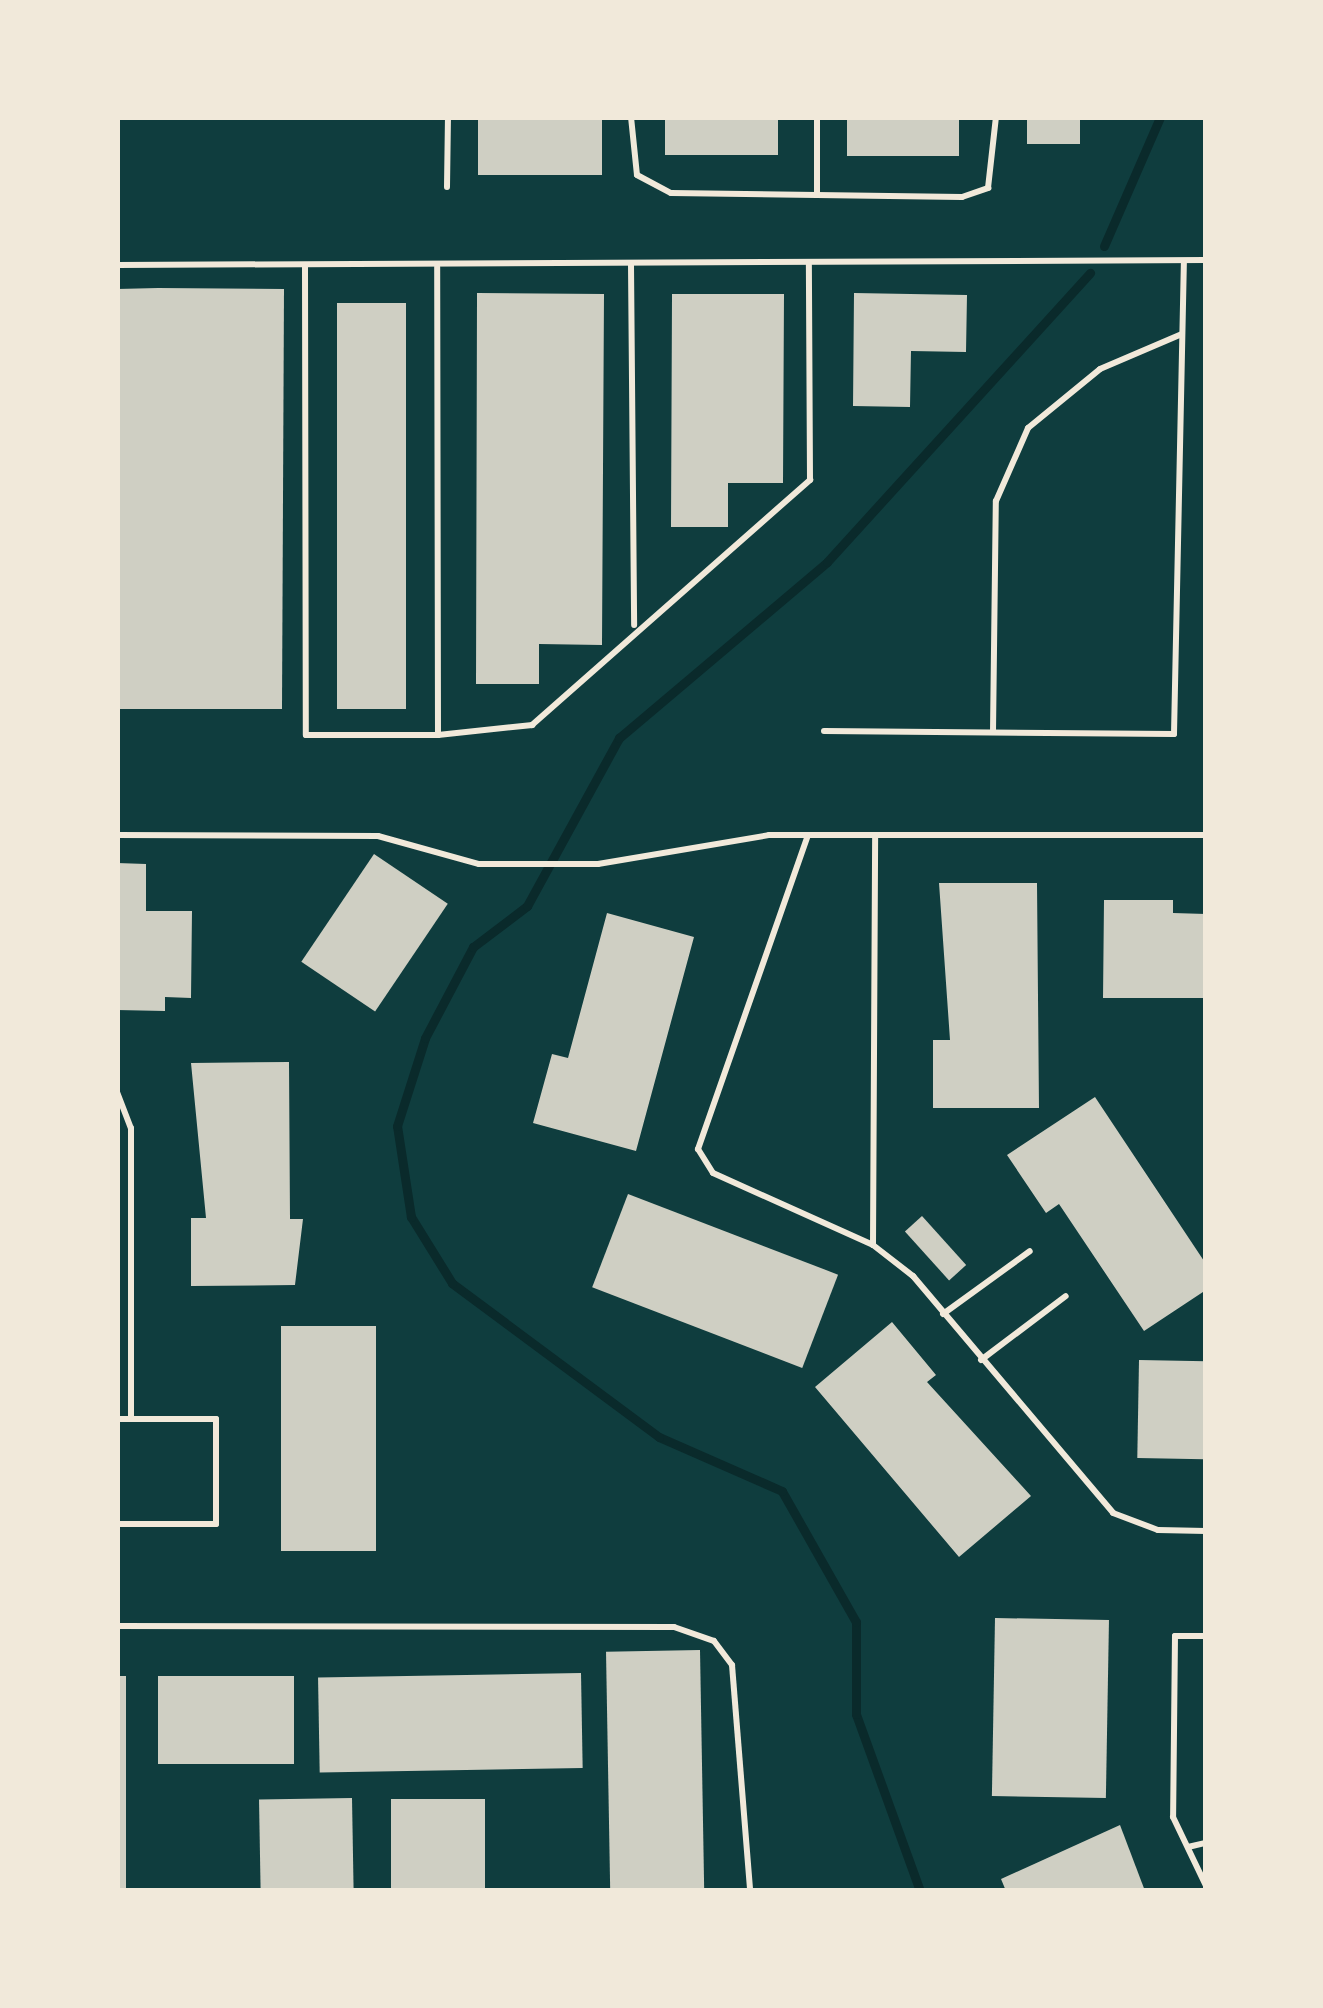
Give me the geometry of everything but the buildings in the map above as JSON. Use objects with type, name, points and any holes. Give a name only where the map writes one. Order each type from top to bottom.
[{"type":"lane","points":[[447,187],[448,117]]},
{"type":"lane","points":[[631,117],[637,175],[671,193],[817,195],[988,188],[996,117]]},
{"type":"lane","points":[[817,117],[817,195]]},
{"type":"lane","points":[[117,266],[1206,260]]},
{"type":"lane","points":[[824,731],[1174,734],[1184,262]]},
{"type":"lane","points":[[305,267],[306,735],[438,735],[532,724],[634,625],[810,480],[809,264]]},
{"type":"lane","points":[[632,265],[634,625]]},
{"type":"lane","points":[[437,267],[438,735]]},
{"type":"lane","points":[[993,732],[996,501],[1028,428],[1100,369],[1182,334]]},
{"type":"lane","points":[[117,835],[378,836],[479,864],[598,864],[808,835],[1206,835]]},
{"type":"lane","points":[[808,835],[698,1149],[713,1173],[873,1245],[943,1314],[1113,1513],[1158,1531],[1206,1531]]},
{"type":"lane","points":[[873,1245],[875,835]]},
{"type":"lane","points":[[117,1092],[131,1129],[131,1419]]},
{"type":"lane","points":[[943,1314],[1030,1251]]},
{"type":"lane","points":[[981,1360],[1066,1296]]},
{"type":"lane","points":[[117,1419],[217,1419],[217,1524],[117,1524]]},
{"type":"lane","points":[[117,1627],[674,1628],[714,1641],[732,1665],[750,1891]]},
{"type":"lane","points":[[1206,1636],[1175,1636],[1173,1817],[1206,1886]]},
{"type":"lane","points":[[1188,1846],[1206,1843]]},
{"type":"waterway","points":[[1104,246],[1160,117]]},
{"type":"waterway","points":[[920,1891],[856,1714],[856,1622],[782,1491],[659,1437],[452,1283],[411,1217],[397,1126],[425,1038],[473,947],[527,906],[619,738],[827,562],[1090,273]]}]
